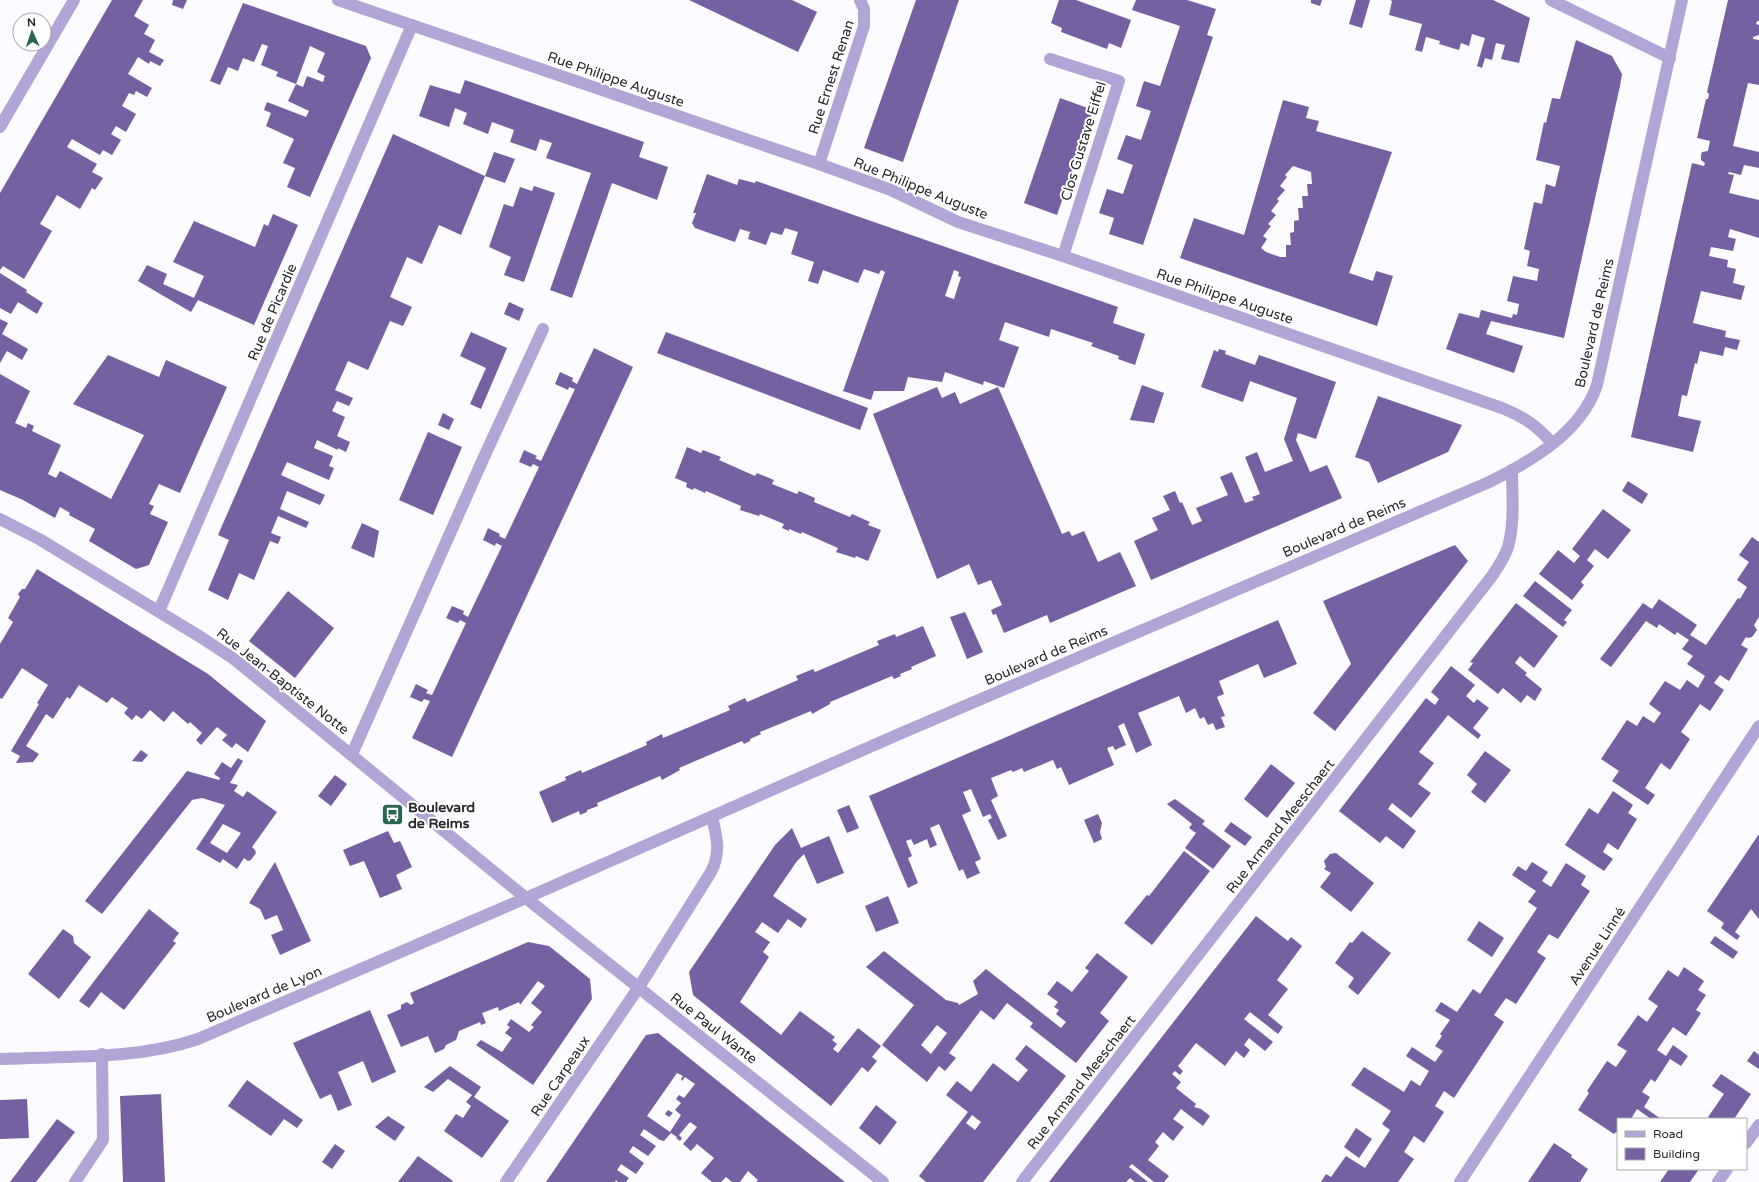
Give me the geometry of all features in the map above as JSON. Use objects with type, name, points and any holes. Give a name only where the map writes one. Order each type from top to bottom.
[{"type":"street","points":[[0,127],[74,0]]},
{"type":"street","name":"Rue Philippe Auguste","points":[[338,0],[819,164],[891,190],[958,222],[1063,256],[1502,408],[1526,419],[1541,430],[1552,443]]},
{"type":"street","name":"Rue Ernest Renan","points":[[819,164],[864,26],[864,9],[860,0]]},
{"type":"street","points":[[1551,0],[1670,58]]},
{"type":"street","name":"Boulevard de Reims","points":[[526,898],[1327,550],[1487,483],[1512,470],[1552,443],[1572,426],[1582,414],[1593,396],[1597,385],[1682,0]]},
{"type":"street","name":"Rue de Picardie","points":[[159,611],[412,25]]},
{"type":"street","name":"Clos Gustave Eiffel","points":[[1050,59],[1119,81],[1063,256]]},
{"type":"street","points":[[352,754],[543,328]]},
{"type":"street","name":"Rue Armand Meeschaert","points":[[1022,1182],[1492,576],[1508,548],[1510,536],[1512,470]]},
{"type":"street","name":"Rue Jean-Baptiste Notte","points":[[0,519],[39,539],[159,611],[234,659],[352,754],[526,898]]},
{"type":"street","name":"Avenue Linné","points":[[1460,1182],[1759,726]]},
{"type":"street","points":[[638,987],[715,865],[718,846],[712,817]]},
{"type":"street","name":"Rue Paul Wante","points":[[526,898],[883,1182]]},
{"type":"street","name":"Boulevard de Lyon","points":[[0,1059],[156,1050],[198,1039],[526,898]]},
{"type":"street","name":"Rue Carpeaux","points":[[506,1182],[638,987]]},
{"type":"street","points":[[75,1182],[103,1140],[102,1054]]},
{"type":"street","points":[[1747,1142],[1759,1125]]},
{"type":"street","points":[[1718,1182],[1727,1170]]},
{"type":"building","points":[[112,0],[143,0],[134,16],[149,25],[144,34],[155,40],[149,52],[164,60],[160,66],[150,61],[149,64],[138,57],[128,74],[152,88],[147,97],[136,91],[134,95],[129,93],[122,106],[136,114],[126,132],[116,126],[111,134],[121,140],[112,155],[103,150],[100,155],[72,139],[67,147],[97,164],[92,172],[103,178],[95,190],[92,188],[80,209],[57,195],[40,224],[52,231],[24,279],[3,266],[0,270],[0,193]]},
{"type":"building","points":[[173,0],[187,0],[183,9],[172,5]]},
{"type":"building","points":[[689,0],[792,0],[817,12],[798,52]]},
{"type":"building","points":[[916,0],[959,0],[903,162],[864,148]]},
{"type":"building","points":[[1059,0],[1076,0],[1131,20],[1121,48],[1109,43],[1107,49],[1061,32],[1062,28],[1051,23]]},
{"type":"building","points":[[1136,0],[1187,0],[1216,9],[1207,35],[1213,37],[1143,245],[1109,234],[1114,218],[1099,213],[1107,189],[1123,194],[1133,165],[1117,159],[1126,135],[1141,140],[1151,111],[1136,106],[1144,81],[1160,86],[1180,26],[1132,10]]},
{"type":"building","points":[[1311,0],[1322,0],[1320,6],[1311,3]]},
{"type":"building","points":[[1356,0],[1370,0],[1362,28],[1349,24]]},
{"type":"building","points":[[1390,0],[1493,0],[1530,18],[1519,63],[1501,59],[1505,45],[1496,43],[1492,60],[1485,58],[1482,68],[1477,66],[1485,38],[1472,34],[1469,46],[1461,43],[1459,50],[1439,44],[1440,41],[1426,37],[1422,52],[1415,50],[1422,24],[1389,15],[1392,1]]},
{"type":"building","points":[[1728,0],[1759,0],[1759,21],[1757,21],[1756,24],[1759,25],[1759,35],[1753,37],[1753,39],[1759,40],[1759,85],[1748,83],[1733,146],[1759,152],[1759,168],[1744,165],[1741,175],[1729,172],[1728,174],[1734,175],[1729,193],[1759,200],[1759,238],[1730,229],[1728,237],[1736,239],[1733,251],[1711,247],[1709,256],[1728,260],[1727,267],[1736,269],[1733,283],[1745,286],[1741,300],[1701,291],[1693,323],[1726,331],[1725,337],[1740,340],[1737,350],[1725,347],[1723,356],[1700,351],[1697,364],[1695,363],[1687,396],[1682,395],[1678,416],[1701,421],[1693,452],[1631,437],[1692,163],[1704,166],[1705,163],[1701,160],[1701,155],[1702,152],[1708,151],[1710,141],[1697,138],[1706,99],[1708,99],[1709,94],[1707,92]]},
{"type":"building","points":[[243,3],[366,46],[371,58],[310,197],[287,187],[295,168],[283,163],[294,139],[266,126],[271,113],[264,110],[267,102],[306,117],[309,111],[288,101],[296,84],[276,76],[278,72],[261,65],[268,46],[262,44],[254,62],[243,58],[238,71],[228,67],[220,85],[210,81]],"holes":[[[310,46],[325,53],[317,72],[325,76],[323,82],[307,76],[303,87],[296,84]]]},
{"type":"building","points":[[1576,40],[1612,56],[1622,74],[1620,86],[1564,338],[1491,321],[1486,334],[1523,346],[1514,373],[1446,349],[1459,313],[1479,318],[1481,310],[1512,318],[1513,314],[1517,315],[1519,304],[1507,301],[1513,276],[1537,281],[1539,269],[1527,266],[1530,251],[1524,249],[1534,202],[1542,204],[1546,184],[1555,187],[1560,166],[1536,160],[1544,122],[1546,123],[1552,98],[1560,99]]},
{"type":"building","points":[[465,80],[644,142],[639,157],[668,167],[657,200],[612,183],[572,298],[550,290],[591,173],[546,158],[552,143],[540,139],[536,151],[510,142],[514,130],[492,122],[488,134],[463,124],[467,113],[455,108],[449,127],[419,116],[430,85],[460,94]]},
{"type":"building","points":[[1060,98],[1093,110],[1057,215],[1024,203]]},
{"type":"building","points":[[1283,100],[1309,107],[1306,118],[1319,121],[1316,131],[1392,152],[1349,273],[1373,281],[1376,271],[1393,276],[1377,326],[1180,258],[1194,218],[1244,235]],"holes":[[[1293,166],[1311,172],[1312,184],[1307,184],[1308,196],[1302,196],[1303,208],[1298,208],[1299,220],[1294,221],[1294,232],[1290,233],[1291,245],[1286,245],[1286,257],[1280,257],[1266,252],[1261,248],[1267,239],[1263,236],[1271,226],[1268,224],[1276,215],[1271,211],[1279,201],[1277,199],[1285,190],[1280,186],[1287,177],[1285,175]]]},
{"type":"building","points":[[393,134],[485,176],[461,235],[439,225],[422,264],[407,257],[390,297],[412,307],[403,326],[390,321],[368,370],[348,361],[335,390],[353,398],[349,406],[337,401],[332,411],[345,417],[337,436],[350,442],[346,452],[338,448],[338,450],[317,440],[314,448],[333,456],[329,466],[334,468],[329,480],[287,462],[281,475],[325,495],[320,505],[287,491],[280,509],[309,522],[306,528],[278,516],[271,533],[281,537],[278,544],[270,541],[254,580],[239,573],[228,600],[208,590],[229,540],[218,535]]},
{"type":"building","points":[[494,152],[515,159],[505,183],[485,176]]},
{"type":"building","points":[[707,174],[737,185],[739,179],[755,183],[756,181],[1118,307],[1113,323],[1145,334],[1135,365],[1118,359],[1119,356],[1091,346],[1093,343],[1051,329],[1049,337],[1005,322],[999,340],[1019,347],[1004,388],[984,381],[983,385],[945,372],[942,382],[908,377],[904,391],[874,391],[871,400],[843,391],[885,272],[881,270],[879,274],[864,269],[858,283],[823,270],[818,284],[808,281],[814,262],[791,254],[798,232],[785,228],[782,235],[771,232],[766,245],[748,239],[750,232],[740,229],[735,242],[695,228],[692,223],[696,213],[693,213]],"holes":[[[954,270],[959,272],[958,276],[961,277],[954,299],[945,296]]]},
{"type":"building","points":[[534,186],[555,193],[524,282],[504,275],[511,257],[489,247],[504,204],[513,207],[520,187],[532,191]]},
{"type":"building","points":[[273,214],[298,225],[254,325],[198,300],[191,312],[138,281],[147,265],[167,274],[163,284],[194,298],[204,276],[173,262],[194,221],[255,247],[264,224],[268,226]]},
{"type":"building","points":[[0,273],[27,290],[26,292],[43,303],[37,314],[18,302],[11,314],[0,308]]},
{"type":"building","points":[[509,302],[524,309],[519,321],[504,314]]},
{"type":"building","points":[[0,319],[8,323],[2,334],[28,349],[22,360],[7,351],[0,363]]},
{"type":"building","points":[[471,332],[507,348],[481,409],[470,404],[486,368],[460,356]]},
{"type":"building","points":[[666,332],[868,408],[860,430],[657,353]]},
{"type":"building","points":[[594,348],[633,367],[452,757],[412,738],[430,701],[424,699],[422,702],[410,697],[416,684],[428,690],[426,693],[432,695],[466,623],[460,620],[458,623],[446,618],[452,606],[464,611],[463,614],[468,617],[502,546],[496,543],[495,546],[483,540],[488,528],[500,534],[499,536],[505,539],[539,467],[533,464],[531,467],[519,462],[524,450],[537,456],[535,458],[541,461],[575,389],[569,387],[568,390],[555,384],[560,372],[573,378],[572,381],[577,384]]},
{"type":"building","points":[[1219,349],[1226,351],[1225,354],[1255,365],[1259,355],[1336,382],[1316,439],[1298,433],[1296,440],[1310,472],[1327,465],[1342,498],[1151,580],[1134,541],[1158,530],[1152,518],[1170,510],[1163,496],[1175,491],[1180,503],[1182,502],[1192,525],[1202,521],[1196,508],[1228,495],[1220,477],[1232,472],[1245,503],[1254,500],[1252,497],[1260,494],[1245,457],[1257,452],[1265,472],[1293,461],[1284,439],[1297,398],[1250,381],[1243,402],[1201,387],[1214,350],[1218,352]]},
{"type":"building","points":[[108,355],[159,377],[166,360],[227,387],[180,493],[159,484],[149,504],[154,506],[150,514],[168,522],[149,565],[136,569],[89,541],[95,529],[69,515],[70,513],[60,507],[55,518],[23,500],[0,490],[0,374],[30,391],[15,423],[26,428],[28,423],[34,426],[32,431],[61,445],[48,474],[56,478],[60,471],[111,499],[144,435],[73,404]]},
{"type":"building","points":[[1142,385],[1164,393],[1154,423],[1130,420]]},
{"type":"building","points":[[937,387],[942,398],[955,392],[960,404],[998,387],[1062,534],[1069,531],[1072,536],[1084,531],[1098,562],[1120,552],[1136,586],[1050,623],[1047,615],[1004,633],[996,614],[993,615],[991,610],[1002,605],[991,580],[978,585],[969,564],[937,579],[873,414]]},
{"type":"building","points":[[1378,396],[1462,425],[1448,452],[1378,483],[1369,462],[1355,457]]},
{"type":"building","points":[[443,413],[454,419],[449,430],[438,425]]},
{"type":"building","points":[[428,432],[462,447],[433,515],[399,500]]},
{"type":"building","points":[[687,447],[701,453],[703,450],[721,457],[719,460],[755,476],[757,473],[774,480],[772,484],[797,494],[799,491],[815,498],[814,502],[850,517],[852,514],[870,522],[868,525],[881,530],[868,561],[856,556],[855,558],[836,552],[838,548],[802,532],[801,534],[782,528],[784,524],[760,514],[759,516],[740,510],[741,506],[706,491],[705,493],[694,488],[693,490],[686,487],[687,483],[675,478]]},
{"type":"building","points":[[1628,481],[1648,494],[1642,504],[1622,491]]},
{"type":"building","points":[[1603,509],[1631,530],[1608,559],[1595,549],[1587,560],[1594,566],[1581,582],[1584,585],[1572,600],[1539,574],[1558,550],[1574,563],[1580,556],[1572,549]]},
{"type":"building","points":[[362,523],[379,531],[374,558],[351,548]]},
{"type":"building","points":[[1752,537],[1759,542],[1759,617],[1754,625],[1757,630],[1752,637],[1746,637],[1741,645],[1748,649],[1729,681],[1720,675],[1714,683],[1724,690],[1710,711],[1700,704],[1681,732],[1690,739],[1670,770],[1661,763],[1645,788],[1655,795],[1648,805],[1612,781],[1619,771],[1601,759],[1627,720],[1637,726],[1643,716],[1654,723],[1661,713],[1649,704],[1665,681],[1680,690],[1687,680],[1698,688],[1705,676],[1687,664],[1693,656],[1682,649],[1689,640],[1677,632],[1675,635],[1659,624],[1657,628],[1646,621],[1611,667],[1600,659],[1643,603],[1652,609],[1659,599],[1697,625],[1690,635],[1706,645],[1738,598],[1740,599],[1747,587],[1737,580],[1749,562],[1739,555]]},
{"type":"building","points":[[1455,545],[1468,561],[1335,731],[1313,713],[1351,664],[1323,601]]},
{"type":"building","points":[[37,569],[208,674],[266,721],[248,752],[236,743],[232,748],[222,740],[227,735],[217,727],[201,745],[196,740],[202,733],[190,722],[188,724],[173,711],[164,722],[150,710],[142,719],[136,715],[132,720],[124,713],[128,708],[112,697],[107,703],[79,685],[70,699],[67,697],[53,719],[46,714],[26,746],[39,754],[33,762],[16,763],[20,756],[11,751],[39,704],[37,703],[48,685],[22,668],[2,699],[0,698],[0,644],[13,622],[8,618],[20,597],[18,594],[22,589],[25,589]]},
{"type":"building","points":[[1535,581],[1572,610],[1564,620],[1567,622],[1563,627],[1523,596]]},
{"type":"building","points":[[288,591],[334,628],[295,678],[249,641]]},
{"type":"building","points":[[1516,603],[1558,636],[1534,668],[1520,656],[1515,663],[1527,673],[1525,675],[1542,689],[1535,701],[1527,695],[1521,703],[1503,688],[1498,694],[1468,670],[1473,663],[1470,662]]},
{"type":"building","points":[[965,612],[983,652],[967,659],[950,617]]},
{"type":"building","points":[[1278,620],[1297,664],[1264,678],[1258,664],[1219,681],[1224,694],[1217,697],[1225,716],[1221,717],[1225,727],[1216,730],[1213,723],[1208,725],[1204,717],[1200,719],[1195,708],[1186,713],[1179,696],[1138,713],[1152,745],[1136,753],[1124,723],[1118,726],[1126,745],[1115,750],[1113,746],[1107,748],[1114,765],[1069,785],[1061,767],[1057,769],[1053,760],[1024,772],[1022,768],[1013,772],[1011,770],[991,778],[998,796],[991,800],[1007,836],[998,840],[988,820],[992,818],[990,814],[983,817],[971,789],[963,792],[971,811],[962,815],[981,859],[975,862],[980,873],[967,879],[963,869],[959,871],[939,824],[930,828],[937,845],[930,848],[927,839],[914,845],[911,839],[906,841],[912,856],[908,858],[918,883],[908,888],[869,796]]},
{"type":"building","points":[[923,626],[936,656],[911,667],[912,669],[900,674],[901,676],[894,679],[892,676],[830,702],[830,704],[812,714],[811,711],[760,732],[761,734],[750,739],[750,741],[744,744],[742,741],[679,768],[680,770],[662,780],[660,776],[597,803],[598,806],[587,810],[587,812],[580,815],[579,811],[552,823],[539,792],[566,780],[565,777],[581,770],[582,773],[647,745],[646,742],[662,734],[663,738],[730,710],[728,706],[745,698],[747,702],[798,680],[796,676],[813,669],[815,672],[879,645],[877,641],[895,634],[896,637]]},
{"type":"building","points":[[1451,666],[1475,685],[1466,696],[1474,703],[1477,699],[1489,708],[1473,728],[1481,735],[1478,739],[1448,715],[1419,752],[1434,763],[1418,784],[1431,793],[1411,818],[1392,803],[1388,809],[1416,831],[1403,849],[1386,836],[1380,843],[1339,811],[1426,698],[1435,705],[1439,699],[1431,692]]},
{"type":"building","points":[[141,750],[148,755],[142,762],[132,761]]},
{"type":"building","points":[[1485,751],[1511,770],[1485,803],[1471,792],[1477,784],[1467,775]]},
{"type":"building","points":[[238,758],[243,761],[230,783],[238,785],[234,791],[243,797],[247,791],[277,812],[252,847],[256,853],[251,860],[248,861],[244,858],[237,869],[223,859],[220,863],[196,849],[225,805],[202,798],[192,800],[102,914],[85,901],[187,771],[219,780],[220,778],[214,774],[222,762],[231,768]],"holes":[[[223,824],[241,833],[227,853],[210,843]]]},
{"type":"building","points":[[1271,764],[1295,783],[1267,818],[1244,799]]},
{"type":"building","points":[[335,775],[347,784],[331,806],[318,796]]},
{"type":"building","points":[[1613,791],[1633,805],[1628,813],[1637,819],[1618,850],[1608,843],[1603,852],[1613,859],[1604,871],[1565,845],[1589,808],[1598,814]]},
{"type":"building","points":[[1175,799],[1205,821],[1202,824],[1231,846],[1213,869],[1185,848],[1196,833],[1189,828],[1192,824],[1167,804]]},
{"type":"building","points":[[849,805],[859,828],[847,833],[837,810]]},
{"type":"building","points":[[1098,814],[1102,823],[1100,832],[1102,839],[1094,843],[1084,820]]},
{"type":"building","points":[[1231,822],[1252,837],[1245,846],[1224,831]]},
{"type":"building","points":[[792,828],[801,848],[829,836],[844,873],[817,884],[804,854],[797,861],[773,896],[807,919],[801,928],[788,919],[778,933],[762,922],[755,932],[770,942],[763,952],[769,957],[740,1002],[781,1035],[800,1011],[835,1037],[832,1040],[837,1044],[833,1049],[838,1053],[858,1028],[881,1046],[872,1057],[877,1061],[868,1072],[862,1067],[831,1106],[693,995],[689,972],[775,845]]},
{"type":"building","points":[[388,831],[394,843],[400,841],[412,867],[396,875],[402,889],[380,898],[364,861],[350,866],[343,850]]},
{"type":"building","points":[[1759,834],[1759,919],[1751,909],[1735,932],[1740,936],[1737,940],[1721,928],[1724,923],[1707,911]]},
{"type":"building","points":[[1184,851],[1210,871],[1152,945],[1124,923],[1147,895],[1149,896]]},
{"type":"building","points":[[1336,853],[1374,883],[1351,912],[1320,887],[1331,873],[1324,869],[1326,867],[1324,861],[1330,854]]},
{"type":"building","points":[[275,862],[311,941],[280,955],[271,935],[283,930],[277,915],[265,920],[260,909],[249,903]]},
{"type":"building","points":[[1532,862],[1548,872],[1542,881],[1551,887],[1566,863],[1586,876],[1581,885],[1590,891],[1558,939],[1549,934],[1537,952],[1546,958],[1516,1004],[1506,998],[1494,1015],[1504,1022],[1454,1098],[1444,1091],[1435,1106],[1444,1112],[1424,1143],[1414,1136],[1404,1152],[1414,1159],[1398,1182],[1321,1182],[1326,1174],[1331,1177],[1346,1156],[1365,1168],[1390,1130],[1382,1124],[1391,1111],[1351,1085],[1364,1067],[1404,1092],[1411,1080],[1420,1086],[1429,1071],[1406,1056],[1412,1047],[1435,1062],[1443,1051],[1435,1046],[1442,1036],[1440,1034],[1450,1020],[1435,1011],[1441,1002],[1457,1012],[1473,989],[1480,994],[1537,908],[1528,902],[1536,891],[1512,875],[1518,866],[1526,871]]},
{"type":"building","points":[[888,896],[899,923],[876,932],[865,906]]},
{"type":"building","points":[[149,909],[179,933],[173,941],[176,943],[124,1010],[101,992],[89,1008],[79,1001]]},
{"type":"building","points":[[1256,916],[1288,941],[1291,937],[1302,946],[1277,980],[1288,989],[1268,1015],[1283,1027],[1278,1034],[1250,1012],[1244,1019],[1273,1042],[1265,1051],[1249,1038],[1244,1045],[1250,1050],[1244,1058],[1236,1051],[1225,1066],[1196,1043],[1178,1066],[1183,1071],[1180,1075],[1175,1071],[1172,1074],[1181,1082],[1176,1088],[1196,1104],[1194,1107],[1201,1109],[1210,1116],[1203,1126],[1181,1109],[1173,1119],[1184,1127],[1173,1141],[1163,1132],[1155,1142],[1159,1146],[1148,1160],[1169,1176],[1164,1182],[1154,1182],[1132,1164],[1129,1167],[1148,1182],[1135,1182],[1130,1178],[1126,1182],[1049,1182]]},
{"type":"building","points":[[1479,921],[1504,938],[1492,957],[1467,940]]},
{"type":"building","points":[[63,929],[73,936],[74,943],[91,957],[59,999],[28,974]]},
{"type":"building","points":[[1362,931],[1391,953],[1358,995],[1348,987],[1354,978],[1335,963],[1350,942],[1352,943]]},
{"type":"building","points":[[1715,936],[1738,952],[1733,959],[1710,943]]},
{"type":"building","points":[[528,942],[549,946],[590,979],[592,999],[533,1085],[476,1045],[481,1040],[502,1052],[512,1038],[505,1033],[510,1027],[507,1025],[511,1019],[529,1032],[534,1027],[531,1025],[542,1012],[531,1003],[545,986],[538,981],[520,1005],[519,1002],[499,1011],[498,1007],[482,1013],[486,1023],[481,1025],[480,1022],[459,1031],[456,1040],[446,1045],[444,1049],[435,1053],[428,1036],[401,1047],[387,1015],[401,1009],[401,1005],[407,1002],[411,1005],[414,1003],[410,993]]},
{"type":"building","points":[[884,951],[946,1000],[958,1003],[959,1005],[978,994],[973,981],[986,969],[1061,1028],[1066,1022],[1056,1014],[1059,1010],[1054,1007],[1058,1002],[1047,994],[1057,981],[1072,992],[1089,971],[1085,968],[1097,953],[1128,977],[1100,1013],[1109,1021],[1076,1063],[1030,1027],[1033,1023],[1007,1003],[994,1020],[981,1010],[949,1053],[956,1058],[945,1071],[939,1066],[927,1082],[882,1045],[914,1005],[866,967]],"holes":[[[937,1025],[947,1033],[931,1054],[921,1045]]]},
{"type":"building","points":[[1684,967],[1704,981],[1698,990],[1706,995],[1696,1010],[1701,1013],[1686,1036],[1673,1027],[1657,1050],[1666,1056],[1673,1045],[1688,1056],[1681,1066],[1670,1059],[1655,1082],[1651,1079],[1642,1092],[1650,1097],[1644,1107],[1660,1118],[1650,1118],[1637,1109],[1632,1118],[1617,1118],[1617,1132],[1614,1134],[1578,1110],[1589,1093],[1587,1091],[1607,1061],[1616,1067],[1627,1051],[1617,1045],[1638,1015],[1647,1022],[1658,1006],[1648,999],[1668,970],[1678,977]]},
{"type":"building","points":[[370,1010],[396,1072],[372,1083],[363,1061],[338,1072],[352,1105],[338,1111],[331,1094],[320,1099],[293,1043]]},
{"type":"building","points":[[658,1033],[845,1182],[756,1182],[758,1180],[748,1171],[740,1182],[732,1182],[726,1177],[721,1182],[712,1182],[701,1173],[714,1158],[697,1144],[691,1151],[683,1144],[697,1127],[690,1122],[679,1135],[682,1138],[680,1141],[671,1133],[664,1141],[660,1140],[644,1129],[640,1135],[656,1146],[648,1156],[633,1146],[629,1152],[644,1163],[636,1174],[621,1164],[617,1170],[629,1178],[626,1182],[618,1182],[616,1180],[615,1182],[546,1182],[646,1035]],"holes":[[[677,1073],[683,1076],[681,1079],[682,1081],[685,1077],[695,1084],[684,1098],[679,1095],[676,1099],[681,1103],[675,1110],[681,1115],[670,1132],[647,1116]]]},
{"type":"building","points":[[1026,1045],[1066,1076],[983,1182],[926,1182],[919,1176],[968,1112],[946,1095],[957,1081],[971,1092],[993,1063],[1018,1082],[1028,1070],[1015,1059]],"holes":[[[972,1115],[981,1122],[975,1130],[966,1123]]]},
{"type":"building","points":[[1754,1051],[1759,1055],[1759,1069],[1747,1061]]},
{"type":"building","points":[[450,1066],[481,1087],[474,1097],[509,1121],[482,1158],[444,1131],[456,1114],[463,1118],[471,1106],[466,1102],[472,1095],[448,1079],[433,1092],[424,1087]]},
{"type":"building","points":[[1721,1074],[1751,1094],[1735,1118],[1710,1118],[1708,1117],[1724,1094],[1712,1086]]},
{"type":"building","points":[[247,1080],[303,1120],[297,1128],[284,1119],[271,1136],[228,1106]]},
{"type":"building","points":[[161,1094],[165,1182],[123,1182],[120,1096]]},
{"type":"building","points":[[27,1099],[29,1138],[0,1139],[0,1100]]},
{"type":"building","points":[[876,1105],[897,1122],[880,1145],[859,1128]]},
{"type":"building","points":[[668,1110],[673,1113],[669,1117],[665,1114]]},
{"type":"building","points":[[388,1116],[405,1127],[395,1141],[375,1127]]},
{"type":"building","points":[[57,1119],[75,1132],[36,1182],[10,1182]]},
{"type":"building","points":[[1356,1128],[1372,1139],[1359,1158],[1344,1147]]},
{"type":"building","points":[[1554,1143],[1572,1155],[1571,1157],[1588,1169],[1580,1182],[1528,1182]]},
{"type":"building","points":[[335,1144],[345,1151],[332,1169],[322,1162]]},
{"type":"building","points":[[418,1156],[453,1181],[398,1182]]},
{"type":"building","points":[[1668,1170],[1698,1170],[1690,1182],[1660,1182]]},
{"type":"place","name":"Boulevard de Reims","points":[[392,815]]}]
